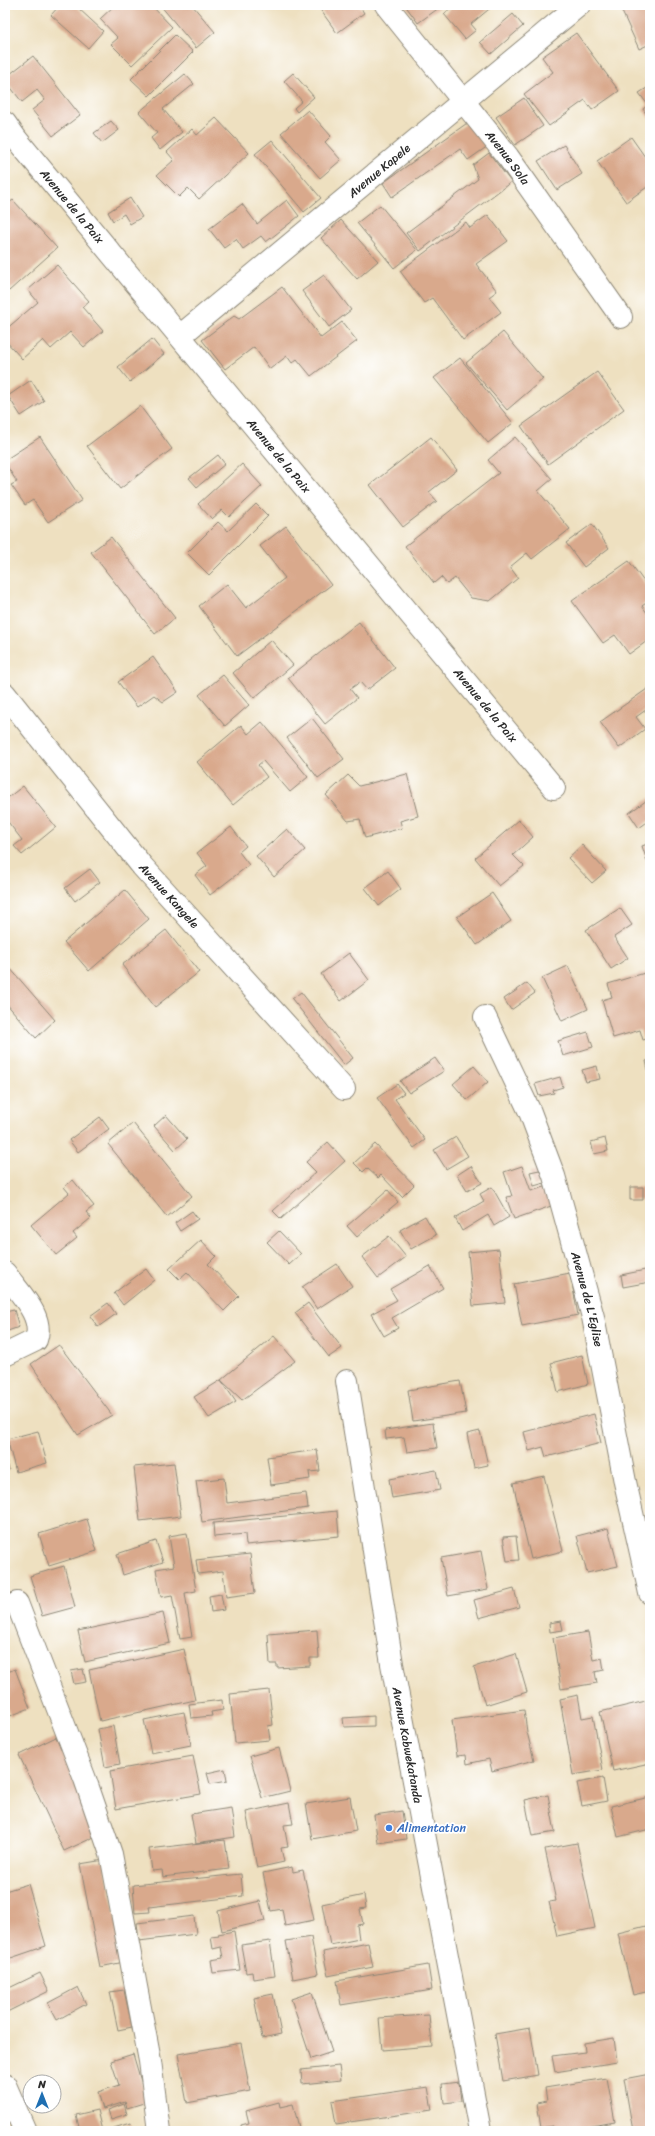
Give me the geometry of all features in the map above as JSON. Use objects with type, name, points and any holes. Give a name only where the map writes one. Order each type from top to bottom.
[{"type":"street","name":"Avenue Sola","points":[[386,5],[465,102],[508,158],[620,317]]},
{"type":"street","name":"Avenue Kapele","points":[[180,336],[465,102],[579,5]]},
{"type":"street","name":"Avenue de la Paix","points":[[5,123],[11,145],[180,336],[554,788]]},
{"type":"street","name":"Avenue Kangele","points":[[5,694],[142,866],[344,1089]]},
{"type":"street","name":"Avenue de L'Eglise","points":[[485,1017],[530,1112],[554,1176],[593,1318],[644,1546],[650,1593]]},
{"type":"street","points":[[5,1274],[37,1318],[39,1332],[36,1340],[5,1355]]},
{"type":"street","name":"Avenue Kabwekatanda","points":[[347,1382],[392,1664],[480,2131]]},
{"type":"street","points":[[17,1603],[85,1779],[111,1854],[150,2061],[159,2131]]},
{"type":"street","points":[[5,2086],[25,2131]]},
{"type":"building","points":[[60,5],[80,5],[78,8],[103,31],[88,48],[51,15]]},
{"type":"building","points":[[115,5],[151,5],[172,27],[132,65],[111,44],[118,38],[100,19]]},
{"type":"building","points":[[160,5],[192,5],[215,32],[196,48]]},
{"type":"building","points":[[317,5],[359,5],[364,13],[337,33]]},
{"type":"building","points":[[405,5],[443,5],[418,23]]},
{"type":"building","points":[[454,5],[494,5],[471,24],[476,30],[465,39],[444,14]]},
{"type":"building","points":[[619,5],[644,5],[650,18],[650,44],[639,49]]},
{"type":"building","points":[[513,14],[523,26],[491,54],[480,42]]},
{"type":"building","points":[[576,33],[619,91],[592,110],[585,100],[549,126],[524,94],[553,72],[542,57]]},
{"type":"building","points":[[175,35],[193,52],[149,96],[131,79]]},
{"type":"building","points":[[33,56],[80,115],[53,136],[32,110],[45,100],[37,90],[22,102],[5,80],[5,78]]},
{"type":"building","points":[[293,73],[314,97],[297,112],[294,108],[302,101],[284,81]]},
{"type":"building","points":[[185,74],[194,84],[163,109],[182,132],[160,150],[151,138],[157,133],[139,112]]},
{"type":"building","points":[[650,86],[650,120],[643,109],[648,105],[639,93]]},
{"type":"building","points":[[524,98],[543,126],[515,145],[496,117]]},
{"type":"building","points":[[308,110],[331,136],[325,142],[341,160],[320,178],[281,133]]},
{"type":"building","points":[[216,118],[249,153],[199,199],[188,188],[179,197],[157,175],[174,160],[167,152],[192,129],[197,135]]},
{"type":"building","points":[[111,121],[119,130],[102,143],[94,133]]},
{"type":"building","points":[[470,121],[488,146],[468,160],[460,149],[392,197],[383,183]]},
{"type":"building","points":[[631,137],[650,164],[650,172],[648,174],[650,177],[650,185],[626,202],[597,161]]},
{"type":"building","points":[[272,140],[321,198],[304,212],[255,154]]},
{"type":"building","points":[[564,145],[582,174],[557,190],[538,161]]},
{"type":"building","points":[[489,153],[511,182],[420,251],[406,233],[478,179],[473,165]]},
{"type":"building","points":[[130,198],[142,217],[130,224],[124,214],[113,221],[108,212]]},
{"type":"building","points":[[13,200],[57,248],[9,291],[5,288],[5,206]]},
{"type":"building","points":[[287,200],[299,216],[266,242],[261,236],[243,249],[236,239],[224,248],[209,229],[242,204],[257,224]]},
{"type":"building","points":[[380,205],[417,250],[394,268],[357,223]]},
{"type":"building","points":[[488,215],[508,241],[476,264],[497,291],[489,297],[501,312],[463,340],[432,298],[424,303],[400,271],[466,222],[470,228]]},
{"type":"building","points":[[341,220],[378,261],[357,279],[321,238]]},
{"type":"building","points":[[57,265],[89,301],[82,307],[103,331],[84,347],[70,332],[51,349],[43,340],[22,359],[5,340],[5,330],[38,302],[28,290]]},
{"type":"building","points":[[324,275],[351,310],[329,327],[302,291]]},
{"type":"building","points":[[282,287],[321,338],[342,322],[357,341],[311,376],[297,359],[292,363],[287,356],[270,369],[254,347],[225,369],[202,340],[234,316],[239,319]]},
{"type":"building","points":[[503,332],[543,379],[507,410],[466,363]]},
{"type":"building","points":[[152,339],[164,354],[130,382],[118,367]]},
{"type":"building","points":[[460,358],[513,423],[488,443],[434,378]]},
{"type":"building","points":[[597,372],[624,409],[548,464],[521,426]]},
{"type":"building","points":[[31,380],[44,401],[21,416],[8,396]]},
{"type":"building","points":[[140,406],[172,449],[120,489],[87,446]]},
{"type":"building","points":[[40,437],[82,500],[48,522],[33,500],[25,505],[11,485],[17,482],[5,463],[5,460]]},
{"type":"building","points":[[431,437],[457,470],[429,492],[437,501],[403,527],[370,485]]},
{"type":"building","points":[[515,437],[552,479],[538,491],[570,529],[532,559],[527,553],[510,567],[518,578],[490,601],[471,598],[455,578],[447,584],[441,577],[434,583],[405,546],[499,473],[488,460]]},
{"type":"building","points":[[218,455],[225,464],[197,487],[189,478]]},
{"type":"building","points":[[242,464],[262,486],[229,517],[222,510],[212,519],[198,504]]},
{"type":"building","points":[[256,504],[268,516],[209,575],[187,553],[218,522],[228,531]]},
{"type":"building","points":[[592,524],[609,548],[584,567],[566,543]]},
{"type":"building","points":[[286,526],[331,585],[237,656],[199,606],[227,584],[246,608],[285,578],[260,546]]},
{"type":"building","points":[[111,537],[175,618],[155,634],[91,552]]},
{"type":"building","points":[[629,561],[650,590],[650,600],[642,606],[650,617],[650,639],[629,654],[615,635],[603,643],[572,601]]},
{"type":"building","points":[[359,622],[395,668],[367,690],[360,682],[350,689],[357,698],[325,724],[288,678]]},
{"type":"building","points":[[271,640],[293,665],[254,698],[233,673]]},
{"type":"building","points":[[153,657],[178,692],[163,702],[154,695],[137,707],[118,682]]},
{"type":"building","points":[[223,675],[249,705],[225,726],[199,695]]},
{"type":"building","points":[[650,687],[650,707],[636,717],[645,729],[619,748],[600,722]]},
{"type":"building","points":[[312,718],[344,759],[318,778],[287,738]]},
{"type":"building","points":[[262,722],[308,777],[290,792],[263,761],[258,765],[267,777],[233,805],[197,762],[241,725],[248,734]]},
{"type":"building","points":[[407,774],[418,816],[400,821],[402,828],[365,838],[360,819],[348,821],[326,795],[348,775],[359,786]]},
{"type":"building","points":[[23,786],[56,827],[22,855],[14,846],[22,840],[5,818],[5,800]]},
{"type":"building","points":[[650,798],[650,820],[639,828],[629,813]]},
{"type":"building","points":[[519,820],[533,837],[513,855],[524,866],[499,886],[475,858]]},
{"type":"building","points":[[231,827],[246,846],[239,852],[249,865],[210,895],[195,875],[207,866],[197,853]]},
{"type":"building","points":[[287,829],[305,850],[274,877],[256,856]]},
{"type":"building","points":[[650,843],[650,870],[642,846]]},
{"type":"building","points":[[582,845],[606,871],[592,883],[568,858]]},
{"type":"building","points":[[90,869],[100,882],[75,901],[65,888]]},
{"type":"building","points":[[388,871],[401,889],[379,906],[365,888]]},
{"type":"building","points":[[125,890],[149,919],[89,971],[64,942]]},
{"type":"building","points":[[492,893],[511,921],[477,945],[457,917]]},
{"type":"building","points":[[620,908],[632,925],[614,937],[628,958],[611,969],[586,930]]},
{"type":"building","points":[[166,930],[199,972],[155,1007],[122,965]]},
{"type":"building","points":[[349,953],[369,980],[341,1001],[321,974]]},
{"type":"building","points":[[568,966],[588,1009],[562,1021],[542,978]]},
{"type":"building","points":[[9,967],[55,1020],[36,1038],[5,1002],[5,970]]},
{"type":"building","points":[[648,972],[650,980],[650,1038],[643,1040],[640,1030],[613,1038],[602,1000],[612,997],[608,984]]},
{"type":"building","points":[[527,983],[535,993],[511,1010],[504,999]]},
{"type":"building","points":[[301,992],[353,1058],[344,1065],[292,999]]},
{"type":"building","points":[[588,1032],[593,1047],[563,1056],[558,1041]]},
{"type":"building","points":[[435,1058],[444,1071],[409,1093],[400,1081]]},
{"type":"building","points":[[650,1060],[650,1074],[649,1074],[646,1061]]},
{"type":"building","points":[[474,1066],[488,1082],[467,1100],[453,1084]]},
{"type":"building","points":[[597,1066],[600,1079],[586,1082],[582,1070]]},
{"type":"building","points":[[560,1077],[563,1087],[553,1090],[554,1093],[539,1096],[535,1084]]},
{"type":"building","points":[[397,1084],[404,1093],[395,1099],[425,1140],[414,1148],[377,1098]]},
{"type":"building","points":[[166,1115],[187,1139],[175,1150],[154,1126]]},
{"type":"building","points":[[100,1117],[109,1129],[78,1152],[69,1140]]},
{"type":"building","points":[[133,1123],[192,1196],[167,1217],[108,1144]]},
{"type":"building","points":[[456,1137],[468,1156],[446,1169],[434,1150]]},
{"type":"building","points":[[605,1138],[608,1151],[594,1154],[591,1142]]},
{"type":"building","points":[[328,1142],[345,1161],[281,1219],[273,1211],[316,1172],[306,1162]]},
{"type":"building","points":[[375,1144],[414,1185],[402,1197],[381,1175],[378,1178],[367,1168],[363,1172],[354,1163]]},
{"type":"building","points":[[471,1166],[482,1183],[467,1191],[457,1175]]},
{"type":"building","points":[[522,1166],[531,1191],[548,1186],[554,1205],[514,1219],[506,1197],[512,1196],[504,1172]]},
{"type":"building","points":[[544,1169],[548,1182],[534,1186],[530,1172]]},
{"type":"building","points":[[73,1180],[94,1206],[86,1212],[91,1218],[73,1233],[77,1238],[56,1255],[31,1225],[69,1193],[64,1187]]},
{"type":"building","points":[[492,1187],[509,1217],[494,1226],[488,1215],[462,1231],[455,1218],[484,1201],[480,1194]]},
{"type":"building","points":[[630,1187],[643,1187],[643,1200],[630,1200]]},
{"type":"building","points":[[388,1190],[398,1202],[357,1237],[347,1226]]},
{"type":"building","points":[[192,1211],[198,1219],[180,1231],[175,1223]]},
{"type":"building","points":[[425,1216],[436,1235],[411,1249],[400,1230]]},
{"type":"building","points":[[279,1231],[301,1254],[289,1265],[267,1242]]},
{"type":"building","points":[[389,1236],[406,1257],[378,1278],[362,1257]]},
{"type":"building","points":[[201,1240],[216,1256],[208,1264],[239,1296],[224,1311],[187,1272],[179,1279],[169,1269]]},
{"type":"building","points":[[499,1249],[505,1303],[473,1306],[468,1252]]},
{"type":"building","points":[[337,1264],[352,1286],[317,1309],[302,1287]]},
{"type":"building","points":[[430,1266],[443,1288],[392,1318],[398,1328],[384,1336],[371,1314],[397,1300],[390,1289]]},
{"type":"building","points":[[146,1269],[154,1280],[123,1305],[114,1293]]},
{"type":"building","points":[[650,1269],[650,1282],[623,1287],[621,1275]]},
{"type":"building","points":[[570,1273],[578,1315],[522,1326],[514,1284]]},
{"type":"building","points":[[108,1303],[116,1314],[98,1327],[90,1316]]},
{"type":"building","points":[[308,1303],[342,1348],[329,1357],[295,1313]]},
{"type":"building","points":[[14,1310],[19,1327],[5,1332],[5,1312]]},
{"type":"building","points":[[274,1336],[295,1361],[242,1400],[221,1380]]},
{"type":"building","points":[[59,1345],[112,1415],[78,1435],[31,1364]]},
{"type":"building","points":[[582,1355],[588,1384],[558,1392],[551,1363]]},
{"type":"building","points":[[221,1380],[236,1402],[209,1418],[194,1397]]},
{"type":"building","points":[[460,1381],[466,1413],[413,1421],[408,1390]]},
{"type":"building","points":[[594,1414],[601,1443],[546,1457],[543,1447],[529,1451],[524,1432]]},
{"type":"building","points":[[433,1423],[437,1448],[407,1452],[404,1437],[386,1439],[385,1430]]},
{"type":"building","points":[[38,1431],[47,1463],[16,1472],[7,1439]]},
{"type":"building","points":[[480,1431],[488,1465],[474,1468],[467,1434]]},
{"type":"building","points":[[317,1450],[320,1471],[309,1472],[310,1479],[271,1485],[267,1457]]},
{"type":"building","points":[[5,1457],[9,1470],[5,1471]]},
{"type":"building","points":[[174,1463],[181,1516],[140,1521],[134,1467]]},
{"type":"building","points":[[436,1470],[440,1490],[392,1498],[389,1479]]},
{"type":"building","points":[[544,1476],[563,1551],[531,1559],[513,1483]]},
{"type":"building","points":[[224,1478],[227,1503],[306,1493],[308,1508],[202,1522],[196,1481]]},
{"type":"building","points":[[337,1511],[339,1536],[246,1545],[245,1534],[214,1537],[213,1523]]},
{"type":"building","points":[[87,1519],[97,1551],[49,1566],[39,1534]]},
{"type":"building","points":[[608,1528],[618,1566],[587,1573],[577,1536]]},
{"type":"building","points":[[187,1533],[196,1591],[185,1593],[192,1637],[180,1639],[172,1595],[161,1597],[156,1569],[174,1566],[169,1536]]},
{"type":"building","points":[[516,1536],[519,1560],[507,1561],[503,1537]]},
{"type":"building","points":[[156,1541],[163,1562],[123,1575],[117,1554]]},
{"type":"building","points":[[481,1551],[488,1589],[448,1596],[441,1558]]},
{"type":"building","points":[[250,1554],[255,1593],[226,1597],[223,1571],[198,1574],[196,1560]]},
{"type":"building","points":[[64,1566],[75,1607],[42,1616],[30,1576]]},
{"type":"building","points":[[514,1589],[519,1607],[479,1618],[474,1600]]},
{"type":"building","points":[[221,1594],[224,1610],[211,1612],[209,1596]]},
{"type":"building","points":[[163,1613],[170,1643],[85,1662],[78,1631]]},
{"type":"building","points":[[561,1621],[563,1630],[550,1632],[549,1623]]},
{"type":"building","points":[[317,1630],[319,1658],[310,1658],[310,1666],[277,1668],[277,1664],[270,1664],[268,1634]]},
{"type":"building","points":[[588,1632],[593,1660],[602,1658],[604,1670],[595,1672],[597,1683],[561,1689],[553,1638]]},
{"type":"building","points":[[184,1649],[195,1700],[100,1721],[89,1670]]},
{"type":"building","points":[[516,1654],[527,1692],[485,1705],[474,1667]]},
{"type":"building","points":[[15,1669],[30,1708],[10,1716],[5,1703],[5,1673]]},
{"type":"building","points":[[83,1669],[86,1682],[74,1684],[71,1671]]},
{"type":"building","points":[[269,1690],[273,1725],[268,1726],[270,1740],[235,1743],[230,1694]]},
{"type":"building","points":[[578,1695],[582,1718],[593,1716],[603,1770],[573,1775],[560,1699]]},
{"type":"building","points":[[222,1700],[223,1710],[211,1712],[212,1716],[191,1718],[189,1704]]},
{"type":"building","points":[[650,1700],[650,1763],[613,1771],[600,1712]]},
{"type":"building","points":[[524,1710],[527,1732],[534,1760],[492,1771],[489,1759],[467,1764],[466,1755],[457,1756],[452,1720]]},
{"type":"building","points":[[184,1712],[191,1745],[151,1753],[144,1720]]},
{"type":"building","points":[[374,1716],[374,1726],[344,1727],[343,1718]]},
{"type":"building","points":[[113,1726],[120,1764],[105,1767],[98,1729]]},
{"type":"building","points":[[56,1737],[101,1834],[64,1851],[19,1755]]},
{"type":"building","points":[[279,1748],[290,1791],[262,1798],[250,1756]]},
{"type":"building","points":[[193,1756],[201,1794],[116,1809],[110,1771]]},
{"type":"building","points":[[225,1769],[227,1781],[210,1784],[207,1773]]},
{"type":"building","points":[[603,1778],[607,1801],[582,1806],[577,1783]]},
{"type":"building","points":[[548,1795],[555,1832],[532,1836],[525,1800]]},
{"type":"building","points":[[350,1797],[356,1831],[312,1839],[306,1804]]},
{"type":"building","points":[[650,1797],[650,1829],[618,1837],[611,1806]]},
{"type":"building","points":[[289,1803],[293,1824],[284,1825],[288,1847],[281,1848],[284,1862],[257,1868],[246,1812]]},
{"type":"building","points":[[231,1808],[235,1837],[196,1843],[191,1814]]},
{"type":"building","points":[[402,1811],[406,1839],[378,1843],[374,1815]]},
{"type":"building","points":[[225,1840],[229,1869],[163,1877],[162,1870],[152,1871],[149,1849]]},
{"type":"building","points":[[577,1843],[595,1928],[557,1936],[549,1902],[556,1901],[545,1849]]},
{"type":"building","points":[[104,1860],[124,1962],[100,1967],[80,1864]]},
{"type":"building","points":[[292,1867],[293,1872],[303,1870],[314,1920],[285,1926],[282,1909],[271,1911],[263,1873]]},
{"type":"building","points":[[241,1874],[243,1896],[149,1907],[150,1912],[135,1913],[133,1885]]},
{"type":"building","points":[[28,1884],[46,1946],[5,1960],[5,1891]]},
{"type":"building","points":[[364,1895],[366,1908],[360,1909],[363,1924],[357,1925],[359,1939],[330,1945],[322,1904]]},
{"type":"building","points":[[260,1901],[265,1921],[222,1931],[218,1911]]},
{"type":"building","points":[[194,1916],[196,1934],[139,1941],[137,1923]]},
{"type":"building","points":[[650,1925],[650,1991],[633,1995],[618,1933]]},
{"type":"building","points":[[234,1931],[240,1970],[213,1973],[211,1960],[223,1958],[221,1947],[213,1949],[211,1937]]},
{"type":"building","points":[[311,1937],[318,1974],[293,1979],[286,1941]]},
{"type":"building","points":[[270,1941],[275,1976],[253,1979],[252,1972],[246,1973],[241,1945]]},
{"type":"building","points":[[368,1943],[373,1967],[328,1976],[323,1952]]},
{"type":"building","points":[[428,1965],[432,1990],[341,2005],[337,1981]]},
{"type":"building","points":[[40,1973],[49,1991],[5,2013],[5,1990]]},
{"type":"building","points":[[78,1987],[86,2004],[57,2020],[48,2003]]},
{"type":"building","points":[[124,1990],[132,2027],[118,2030],[110,1992]]},
{"type":"building","points":[[312,1992],[332,2052],[311,2059],[291,1999]]},
{"type":"building","points":[[273,1994],[281,2034],[262,2038],[254,1998]]},
{"type":"building","points":[[429,2015],[432,2046],[382,2050],[379,2018]]},
{"type":"building","points":[[530,2028],[538,2075],[503,2081],[495,2034]]},
{"type":"building","points":[[614,2038],[617,2062],[555,2072],[552,2056],[585,2052],[584,2043]]},
{"type":"building","points":[[241,2043],[250,2091],[187,2103],[178,2054]]},
{"type":"building","points":[[133,2054],[147,2102],[127,2108],[125,2102],[103,2109],[98,2092],[119,2085],[111,2061]]},
{"type":"building","points":[[339,2066],[341,2080],[302,2084],[301,2070]]},
{"type":"building","points":[[650,2074],[650,2131],[633,2131],[624,2079]]},
{"type":"building","points":[[607,2078],[615,2122],[563,2131],[552,2131],[552,2126],[541,2128],[537,2103],[547,2101],[545,2088]]},
{"type":"building","points":[[459,2082],[461,2101],[444,2103],[442,2084]]},
{"type":"building","points":[[428,2087],[432,2110],[336,2124],[332,2101]]},
{"type":"building","points":[[279,2102],[280,2107],[293,2104],[300,2131],[242,2131],[241,2125],[249,2123],[246,2111]]},
{"type":"building","points":[[124,2104],[127,2114],[111,2119],[108,2110]]},
{"type":"building","points":[[97,2110],[102,2131],[80,2131],[76,2115]]},
{"type":"building","points":[[130,2123],[132,2131],[104,2131]]},
{"type":"place","name":"Alimentation","points":[[389,1828]]}]
